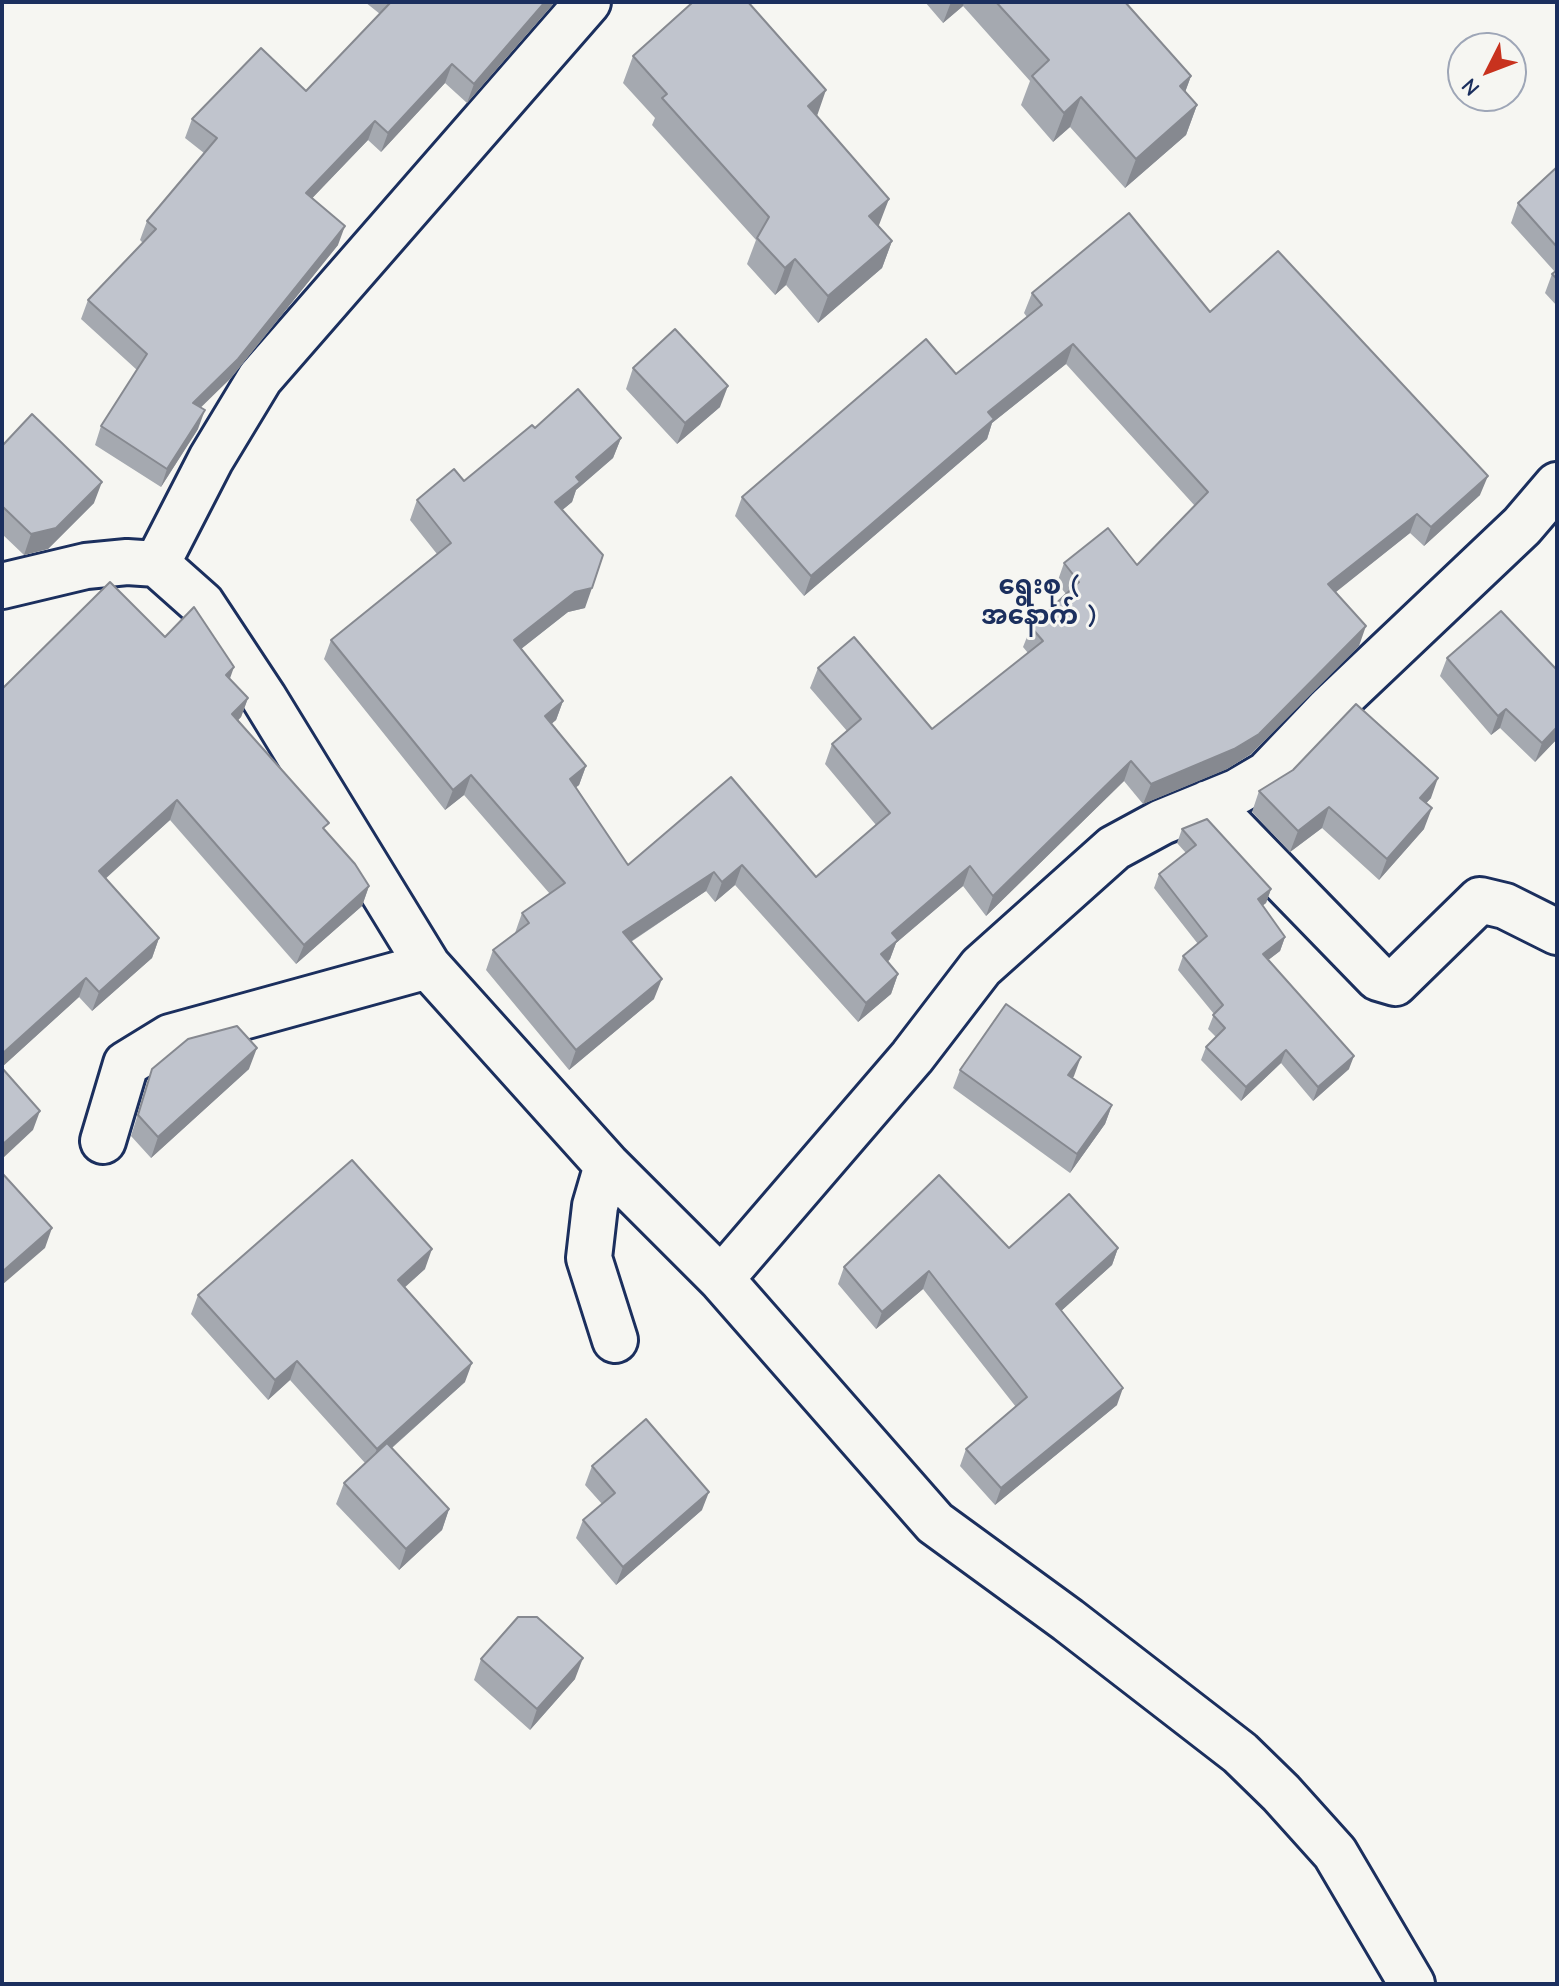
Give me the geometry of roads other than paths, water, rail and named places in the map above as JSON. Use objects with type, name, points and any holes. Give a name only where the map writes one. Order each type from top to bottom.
[{"type":"street","points":[[157,564],[211,459],[260,378],[588,2]]},
{"type":"street","points":[[721,1279],[912,1057],[981,967],[1114,848],[1162,822],[1238,791],[1267,774],[1329,709],[1522,526],[1557,485]]},
{"type":"street","points":[[2,586],[86,566],[127,562],[157,564],[202,604],[264,698],[428,966],[607,1165],[721,1279],[935,1523],[1227,1744],[1281,1793],[1335,1853],[1412,1984]]},
{"type":"street","points":[[1208,803],[1378,978],[1395,983],[1480,900],[1505,906],[1557,932]]},
{"type":"street","points":[[103,1141],[126,1064],[170,1037],[428,966]]},
{"type":"street","points":[[607,1165],[595,1206],[589,1258],[615,1340]]},
{"type":"district","name":"ရွေးစု ( အနောက် )","points":[[1039,602]]}]
